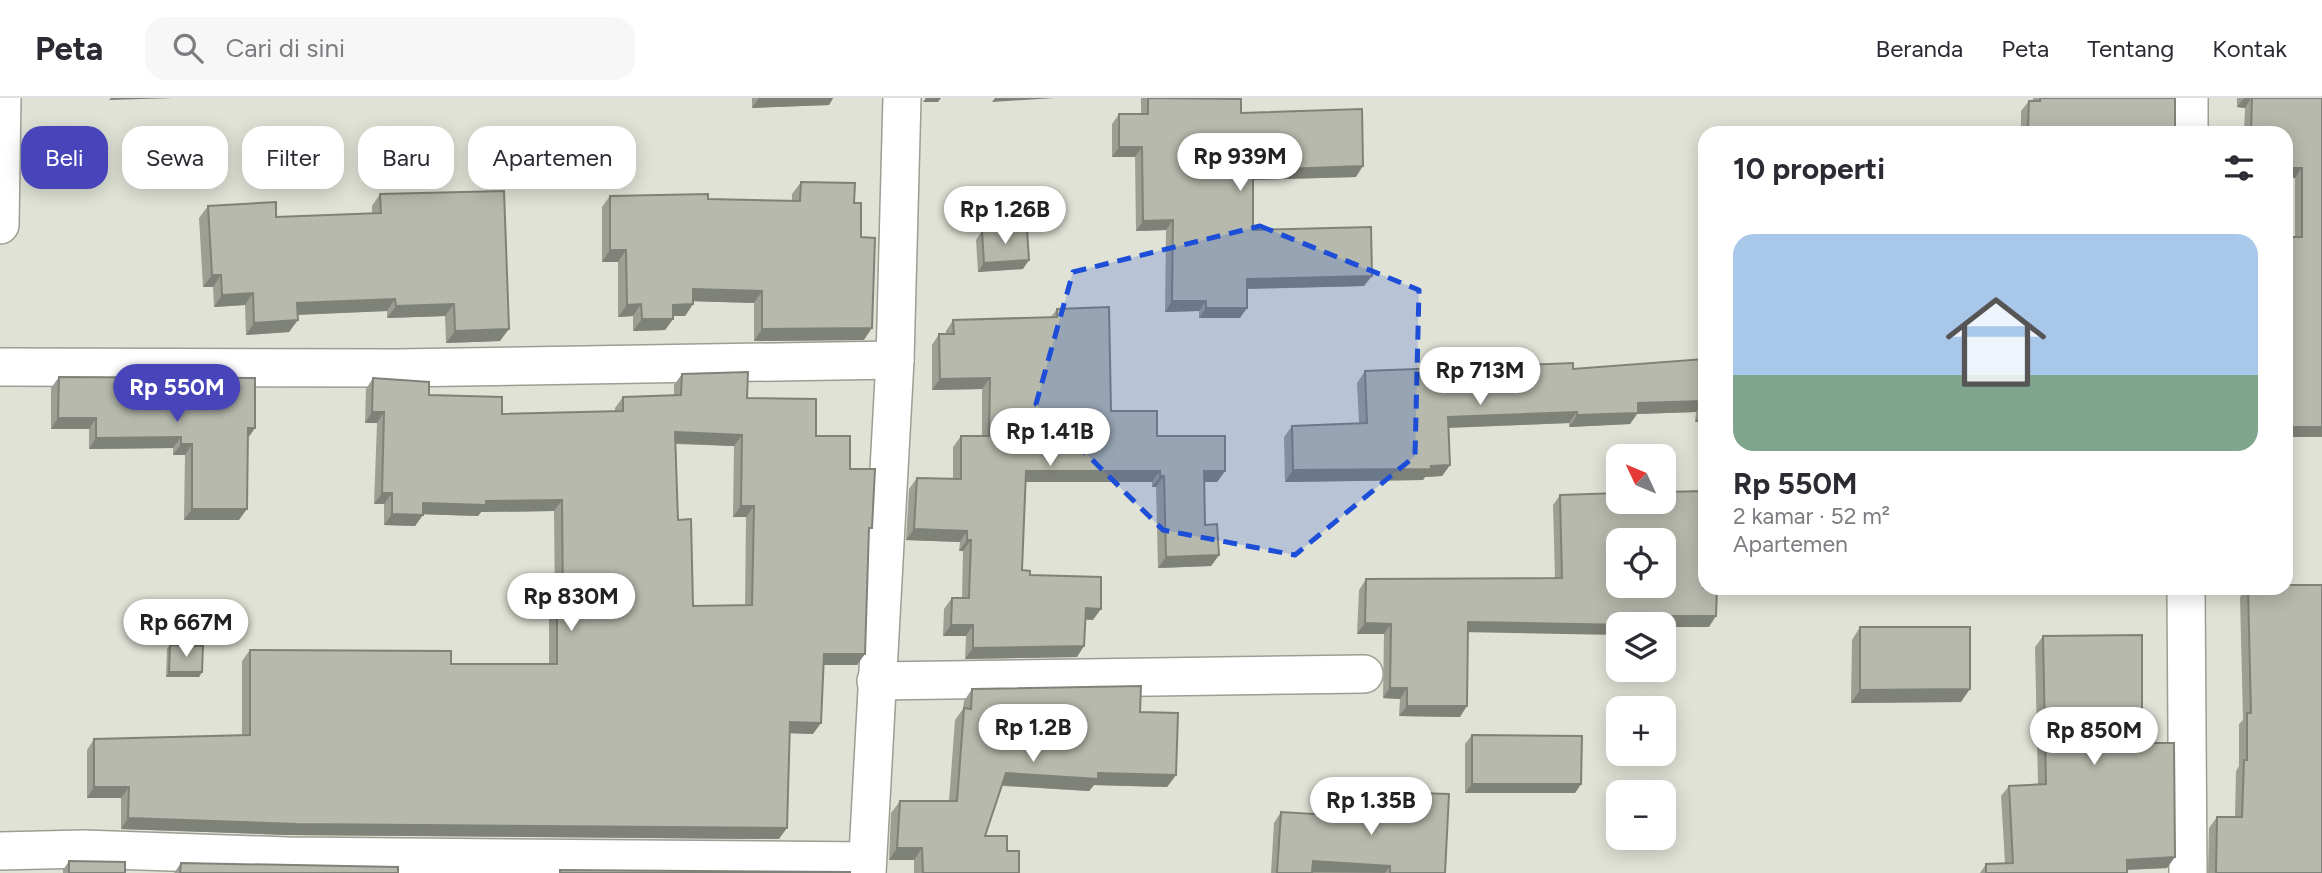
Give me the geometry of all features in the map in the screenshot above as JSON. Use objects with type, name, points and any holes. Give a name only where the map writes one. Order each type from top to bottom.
[{"type":"street","points":[[0,225],[2,98]]},
{"type":"street","points":[[0,851],[83,849],[288,856],[867,867],[895,360],[902,98]]},
{"type":"street","points":[[2189,98],[2189,126]]},
{"type":"street","points":[[0,367],[397,368],[895,360]]},
{"type":"street","points":[[2186,595],[2188,873]]},
{"type":"street","points":[[876,681],[1364,674]]},
{"type":"highlighted area","points":[[1260,226],[1419,290],[1415,456],[1295,555],[1163,530],[1036,404],[1073,272]]},
{"type":"building","points":[[1148,98],[1241,99],[1241,113],[1362,109],[1363,166],[1253,170],[1253,230],[1371,227],[1372,276],[1247,279],[1247,308],[1206,308],[1206,301],[1172,301],[1173,220],[1143,221],[1142,147],[1119,147],[1119,114],[1148,114]]},
{"type":"building","points":[[2040,98],[2175,98],[2175,126],[2028,126],[2029,101],[2040,101]]},
{"type":"building","points":[[2252,98],[2322,98],[2322,427],[2293,427],[2293,237],[2302,237],[2302,168],[2293,168],[2293,126],[2251,126]]},
{"type":"building","points":[[801,182],[855,183],[854,203],[861,203],[861,237],[875,238],[872,328],[762,329],[762,291],[693,289],[693,304],[673,305],[673,319],[642,319],[641,304],[627,305],[626,250],[610,250],[610,196],[708,194],[708,199],[800,201]]},
{"type":"building","points":[[504,191],[509,329],[455,331],[454,304],[396,306],[395,299],[297,303],[298,320],[254,323],[253,293],[222,295],[221,275],[212,275],[208,206],[276,202],[276,217],[381,213],[380,194]]},
{"type":"building","points":[[1027,229],[1029,260],[984,263],[982,231]]},
{"type":"building","points":[[1109,307],[1111,411],[1157,411],[1157,436],[1225,436],[1225,471],[1204,471],[1205,525],[1217,524],[1219,555],[1166,557],[1164,476],[1160,476],[1160,471],[1026,471],[1022,570],[1030,571],[1030,575],[1101,577],[1101,609],[1086,608],[1084,646],[973,648],[973,625],[951,625],[952,598],[969,598],[971,540],[967,540],[967,531],[914,529],[917,478],[961,479],[961,436],[989,436],[990,378],[940,379],[939,334],[954,334],[953,320],[1057,317],[1057,309]]},
{"type":"building","points":[[1698,359],[1698,401],[1638,403],[1638,413],[1577,415],[1577,412],[1448,417],[1450,465],[1431,466],[1431,469],[1293,470],[1292,426],[1367,423],[1365,371],[1573,363],[1573,369]]},
{"type":"building","points":[[748,372],[747,398],[816,399],[816,436],[850,436],[850,469],[875,469],[872,528],[869,528],[865,654],[824,654],[821,723],[790,722],[787,828],[296,824],[128,818],[129,787],[94,787],[94,739],[250,735],[250,650],[451,651],[451,664],[557,664],[557,605],[563,605],[562,500],[486,501],[486,505],[423,503],[423,515],[392,514],[392,493],[382,493],[384,412],[372,412],[373,378],[429,382],[429,395],[502,397],[502,414],[623,411],[623,397],[681,395],[682,374]],"holes":[[[675,432],[742,435],[741,506],[754,506],[752,605],[693,606],[691,519],[678,520]]]},
{"type":"building","points":[[59,377],[255,378],[255,428],[248,428],[247,509],[192,509],[192,444],[181,444],[181,437],[96,438],[96,418],[58,418]]},
{"type":"building","points":[[1698,491],[1698,595],[1717,595],[1716,616],[1676,616],[1676,612],[1606,612],[1606,625],[1468,622],[1467,706],[1407,706],[1407,688],[1390,688],[1391,624],[1365,623],[1366,579],[1562,578],[1560,495],[1606,493],[1606,514],[1676,514],[1676,492]]},
{"type":"building","points":[[2293,585],[2322,585],[2322,873],[2216,873],[2217,817],[2242,817],[2244,760],[2247,760],[2247,713],[2251,713],[2248,595],[2293,595]]},
{"type":"building","points":[[1860,627],[1970,627],[1970,689],[1860,690]]},
{"type":"building","points":[[2142,635],[2142,736],[2147,735],[2147,743],[2174,743],[2175,857],[2127,860],[2127,873],[1986,873],[1986,864],[2013,863],[2009,786],[2046,784],[2043,636]]},
{"type":"building","points":[[170,645],[203,646],[202,672],[169,672]]},
{"type":"building","points":[[1141,686],[1140,712],[1178,713],[1176,775],[1098,773],[1098,779],[1006,773],[985,836],[1007,836],[1007,851],[1019,851],[1019,873],[923,873],[922,848],[897,848],[900,801],[957,801],[964,708],[971,709],[972,689]]},
{"type":"building","points":[[1472,735],[1582,736],[1581,784],[1472,784]]},
{"type":"building","points":[[1381,792],[1449,794],[1445,873],[1390,873],[1390,866],[1313,861],[1312,873],[1277,873],[1281,812],[1380,818]]},
{"type":"building","points":[[69,861],[125,862],[125,873],[69,873]]},
{"type":"building","points":[[181,863],[398,867],[398,873],[180,873]]},
{"type":"building","points":[[560,870],[850,872],[850,873],[560,873]]}]
